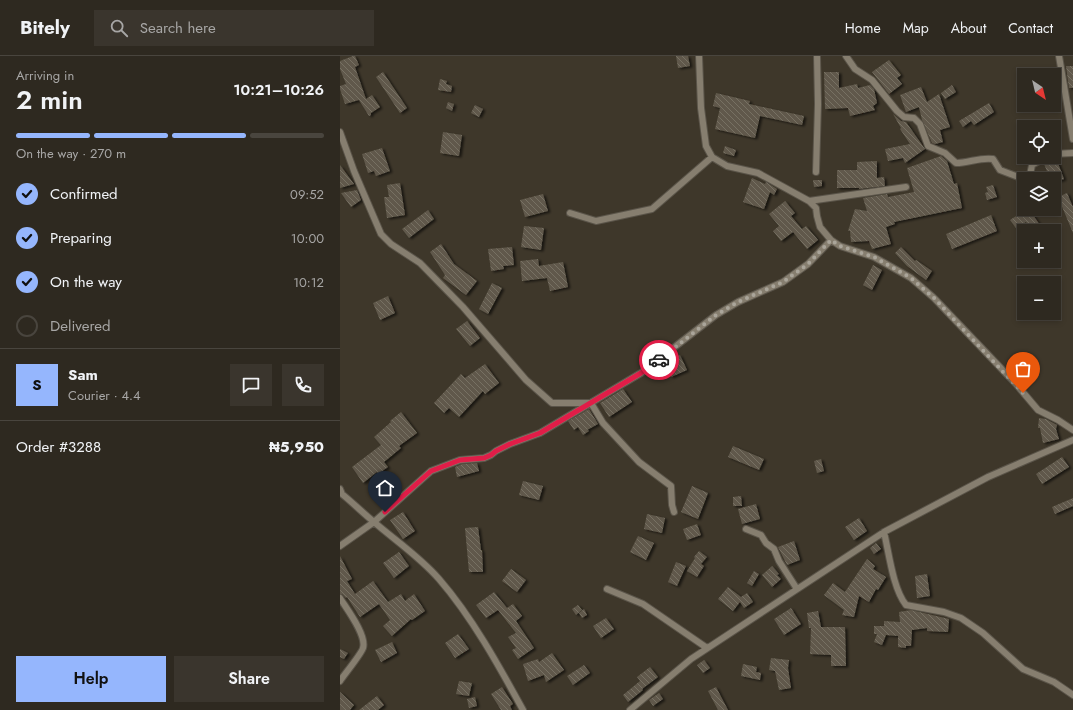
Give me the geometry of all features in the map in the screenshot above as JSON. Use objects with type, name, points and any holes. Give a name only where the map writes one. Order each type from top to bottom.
[{"type":"street","points":[[698,56],[701,108],[706,146],[712,156],[727,166],[758,173],[809,201],[816,208],[816,216],[820,226],[831,240],[840,246],[874,257],[911,278],[934,298],[1016,384],[1038,410],[1058,420],[1073,430]]},
{"type":"street","points":[[816,172],[818,104],[817,56]]},
{"type":"street","points":[[846,56],[855,69],[872,80],[896,111],[904,117],[914,118],[920,124],[928,146],[945,153],[956,163],[963,163],[984,158],[993,160],[1000,170],[1021,178],[1030,175],[1032,165],[1034,164]]},
{"type":"street","points":[[1059,56],[1072,120],[1073,139]]},
{"type":"street","points":[[340,132],[354,171],[381,234],[391,244],[420,263],[463,307],[526,380],[552,403],[591,403]]},
{"type":"street","points":[[1061,154],[1073,153]]},
{"type":"street","points":[[570,213],[596,221],[652,209],[712,156]]},
{"type":"street","points":[[809,201],[906,187]]},
{"type":"street","points":[[340,546],[374,522],[431,471],[460,460],[484,458],[510,444],[540,433],[641,373],[716,315],[738,302],[783,282],[808,264],[831,240]]},
{"type":"street","points":[[591,403],[603,423],[639,462],[671,486],[674,512]]},
{"type":"street","points":[[630,710],[691,659],[884,532],[988,477],[1073,440]]},
{"type":"street","points":[[340,489],[342,494],[415,555],[438,578],[459,605],[498,665],[523,710]]},
{"type":"street","points":[[746,529],[759,533],[766,543],[774,549],[779,561],[797,589]]},
{"type":"street","points":[[884,532],[897,587],[901,599],[906,605],[944,612],[961,618],[983,633],[1023,669],[1054,682],[1073,695]]},
{"type":"street","points":[[607,589],[643,604],[707,648]]},
{"type":"street","points":[[340,598],[358,628],[362,638],[363,648],[340,681]]},
{"type":"building","points":[[355,56],[359,65],[355,67],[366,99],[372,95],[380,107],[369,116],[359,100],[345,104],[340,89],[340,86],[346,84],[340,69],[340,61]]},
{"type":"building","points":[[676,56],[688,56],[690,66],[678,68]]},
{"type":"building","points":[[889,60],[901,75],[897,78],[902,84],[889,94],[872,72]]},
{"type":"building","points":[[1066,66],[1073,66],[1073,88],[1069,88]]},
{"type":"building","points":[[383,72],[407,108],[400,113],[376,77]]},
{"type":"building","points":[[824,72],[839,72],[839,88],[857,84],[858,88],[870,85],[874,89],[877,103],[873,106],[875,110],[850,116],[848,108],[825,109]]},
{"type":"building","points":[[440,79],[447,81],[446,84],[452,86],[451,92],[438,90]]},
{"type":"building","points":[[952,85],[956,92],[945,99],[941,93]]},
{"type":"building","points":[[921,87],[927,102],[939,94],[950,127],[940,130],[943,142],[935,144],[932,143],[922,120],[919,107],[906,112],[900,95]]},
{"type":"building","points":[[716,93],[750,101],[749,104],[804,116],[802,125],[760,116],[755,138],[715,129],[720,108],[713,106]]},
{"type":"building","points":[[448,102],[454,104],[452,111],[446,108]]},
{"type":"building","points":[[989,103],[994,112],[974,125],[971,121],[963,127],[959,121]]},
{"type":"building","points":[[475,105],[483,109],[479,117],[471,113]]},
{"type":"building","points":[[893,114],[901,121],[906,122],[925,149],[905,163],[903,158],[888,161],[885,149],[910,144],[900,129],[901,128]]},
{"type":"building","points":[[443,132],[462,135],[459,156],[440,153]]},
{"type":"building","points":[[725,146],[736,150],[734,156],[723,153]]},
{"type":"building","points":[[382,148],[390,171],[376,176],[374,171],[368,173],[362,154]]},
{"type":"building","points":[[941,156],[947,161],[954,184],[957,183],[962,208],[894,222],[895,224],[886,227],[891,244],[872,249],[869,241],[851,242],[850,231],[848,231],[855,209],[867,211],[863,198],[887,194],[888,197],[914,192],[907,168]]},
{"type":"building","points":[[877,161],[877,178],[884,177],[885,186],[859,189],[837,188],[837,170],[857,170],[857,162]]},
{"type":"building","points":[[1044,164],[1058,164],[1064,179],[1061,180],[1061,172],[1047,172]]},
{"type":"building","points":[[340,165],[354,184],[340,188]]},
{"type":"building","points":[[752,178],[765,184],[766,182],[777,189],[774,195],[770,192],[764,209],[743,202]]},
{"type":"building","points":[[813,180],[822,180],[822,186],[814,187]]},
{"type":"building","points":[[400,183],[405,215],[387,218],[384,197],[389,197],[387,185]]},
{"type":"building","points":[[993,185],[997,197],[987,200],[985,193],[988,192],[986,187]]},
{"type":"building","points":[[357,190],[361,200],[351,207],[341,193]]},
{"type":"building","points":[[1067,193],[1073,207],[1073,233],[1061,204],[1061,196]]},
{"type":"building","points":[[543,194],[548,211],[525,217],[520,200]]},
{"type":"building","points":[[785,201],[795,213],[791,216],[802,229],[806,226],[818,240],[807,249],[793,232],[781,241],[773,231],[779,226],[769,214]]},
{"type":"building","points":[[428,210],[434,219],[409,238],[402,229]]},
{"type":"building","points":[[991,215],[997,231],[952,249],[946,234]]},
{"type":"building","points":[[1017,215],[1034,216],[1039,224],[1027,224],[1026,222],[1023,224],[1017,224],[1016,228],[1010,220]]},
{"type":"building","points":[[524,226],[544,228],[541,250],[521,247]]},
{"type":"building","points":[[441,244],[454,264],[477,281],[466,295],[443,278],[445,275],[430,252]]},
{"type":"building","points":[[512,247],[514,265],[503,266],[504,269],[491,271],[488,249]]},
{"type":"building","points":[[901,247],[915,261],[916,260],[932,271],[926,280],[907,266],[895,253]]},
{"type":"building","points":[[538,259],[539,266],[563,262],[568,287],[550,291],[547,278],[522,281],[520,261]]},
{"type":"building","points":[[873,265],[882,270],[872,290],[863,285]]},
{"type":"building","points":[[492,283],[502,288],[488,314],[479,309]]},
{"type":"building","points":[[388,296],[395,313],[380,320],[373,303]]},
{"type":"building","points":[[467,321],[480,338],[470,346],[456,329]]},
{"type":"building","points":[[680,355],[687,370],[671,377],[664,362]]},
{"type":"building","points":[[485,364],[499,383],[485,394],[483,391],[459,417],[449,408],[444,413],[434,403],[461,374],[465,378]]},
{"type":"building","points":[[623,389],[632,402],[609,417],[600,403]]},
{"type":"building","points":[[589,409],[598,424],[587,430],[589,431],[583,435],[578,427],[574,430],[568,421]]},
{"type":"building","points":[[401,412],[417,433],[399,446],[401,448],[384,462],[388,467],[378,474],[377,472],[363,483],[352,467],[381,445],[374,437]]},
{"type":"building","points":[[1039,418],[1046,419],[1057,425],[1056,429],[1059,439],[1043,443],[1040,428],[1038,428]]},
{"type":"building","points":[[733,446],[764,459],[759,470],[728,457]]},
{"type":"building","points":[[1062,457],[1069,467],[1042,484],[1036,474]]},
{"type":"building","points":[[821,459],[824,471],[817,473],[814,461]]},
{"type":"building","points":[[477,463],[479,471],[457,477],[455,467],[462,464]]},
{"type":"building","points":[[523,481],[543,486],[539,500],[519,495]]},
{"type":"building","points":[[692,486],[708,493],[698,519],[681,512]]},
{"type":"building","points":[[741,496],[742,506],[733,506],[733,497]]},
{"type":"building","points":[[1073,498],[1073,506],[1055,514],[1052,507]]},
{"type":"building","points":[[756,504],[760,519],[742,524],[738,509]]},
{"type":"building","points":[[403,512],[415,531],[403,539],[390,520]]},
{"type":"building","points":[[647,514],[665,518],[662,533],[644,529]]},
{"type":"building","points":[[859,518],[867,531],[854,540],[845,527]]},
{"type":"building","points":[[697,524],[701,535],[687,540],[683,529]]},
{"type":"building","points":[[478,527],[482,550],[483,572],[469,572],[465,528]]},
{"type":"building","points":[[638,536],[654,543],[646,560],[630,552]]},
{"type":"building","points":[[794,541],[800,560],[787,565],[778,547]]},
{"type":"building","points":[[876,543],[881,549],[874,554],[870,548]]},
{"type":"building","points":[[699,551],[707,557],[701,564],[704,566],[697,577],[687,571],[695,558],[694,557]]},
{"type":"building","points":[[399,552],[409,566],[394,578],[383,563]]},
{"type":"building","points":[[340,556],[352,579],[347,581],[355,594],[373,581],[388,602],[401,594],[405,601],[414,594],[425,611],[412,620],[411,619],[392,636],[383,626],[390,620],[379,604],[360,617],[347,597],[346,598],[340,594]]},
{"type":"building","points":[[867,559],[875,566],[873,569],[886,577],[878,590],[876,589],[869,602],[859,596],[854,617],[842,615],[844,610],[824,595],[833,583],[845,592]]},
{"type":"building","points":[[676,562],[686,566],[677,586],[668,582]]},
{"type":"building","points":[[772,566],[779,574],[777,575],[781,579],[772,587],[762,575]]},
{"type":"building","points":[[511,569],[526,580],[517,592],[502,581]]},
{"type":"building","points":[[754,571],[759,574],[752,586],[747,583]]},
{"type":"building","points":[[927,574],[930,596],[917,598],[915,576]]},
{"type":"building","points":[[728,587],[741,597],[747,593],[753,602],[744,608],[740,602],[733,611],[718,599]]},
{"type":"building","points":[[494,592],[507,608],[513,604],[522,616],[516,621],[534,648],[518,659],[512,650],[516,648],[508,637],[516,633],[498,610],[486,618],[476,605]]},
{"type":"building","points":[[578,605],[582,610],[576,615],[572,609]]},
{"type":"building","points":[[791,608],[801,624],[784,635],[774,619]]},
{"type":"building","points":[[584,609],[587,615],[582,618],[579,613]]},
{"type":"building","points":[[911,610],[949,619],[948,632],[927,631],[927,628],[912,630],[911,646],[906,646],[906,648],[898,647],[898,636],[886,635],[882,645],[874,642],[877,634],[874,634],[874,626],[884,626],[884,621],[900,622],[899,612]]},
{"type":"building","points":[[818,611],[821,627],[845,627],[846,666],[831,666],[831,655],[810,654],[811,628],[809,628],[807,613]]},
{"type":"building","points":[[606,618],[614,629],[601,638],[593,626]]},
{"type":"building","points":[[458,634],[469,649],[455,658],[445,643]]},
{"type":"building","points":[[392,642],[397,653],[381,662],[375,650]]},
{"type":"building","points":[[340,649],[348,653],[344,659],[340,657]]},
{"type":"building","points":[[552,653],[564,670],[546,682],[544,675],[528,681],[523,664],[538,659],[539,662]]},
{"type":"building","points":[[771,658],[789,660],[788,668],[791,688],[779,690],[775,671],[769,670]]},
{"type":"building","points":[[704,660],[710,668],[703,673],[697,665]]},
{"type":"building","points":[[743,664],[757,667],[756,672],[761,673],[760,680],[741,676]]},
{"type":"building","points":[[584,665],[590,673],[573,685],[567,676]]},
{"type":"building","points":[[650,667],[658,677],[628,702],[623,695],[640,681],[637,677]]},
{"type":"building","points":[[459,681],[472,683],[469,696],[456,694]]},
{"type":"building","points":[[502,687],[513,704],[510,706],[512,710],[501,710],[491,694]]},
{"type":"building","points":[[716,687],[728,710],[718,710],[708,691]]},
{"type":"building","points":[[340,692],[354,705],[350,710],[340,710]]},
{"type":"building","points":[[659,693],[663,699],[653,706],[649,700]]},
{"type":"building","points":[[377,696],[384,705],[378,710],[359,710]]},
{"type":"building","points":[[475,697],[477,706],[469,708],[467,699]]},
{"type":"way so far","points":[[659,360],[716,315],[738,302],[783,282],[808,264],[831,240],[840,246],[855,252],[874,257],[911,278],[934,298],[1023,393]]},
{"type":"route","points":[[385,512],[431,471],[460,460],[484,458],[510,444],[540,433],[641,373],[659,360]]}]
